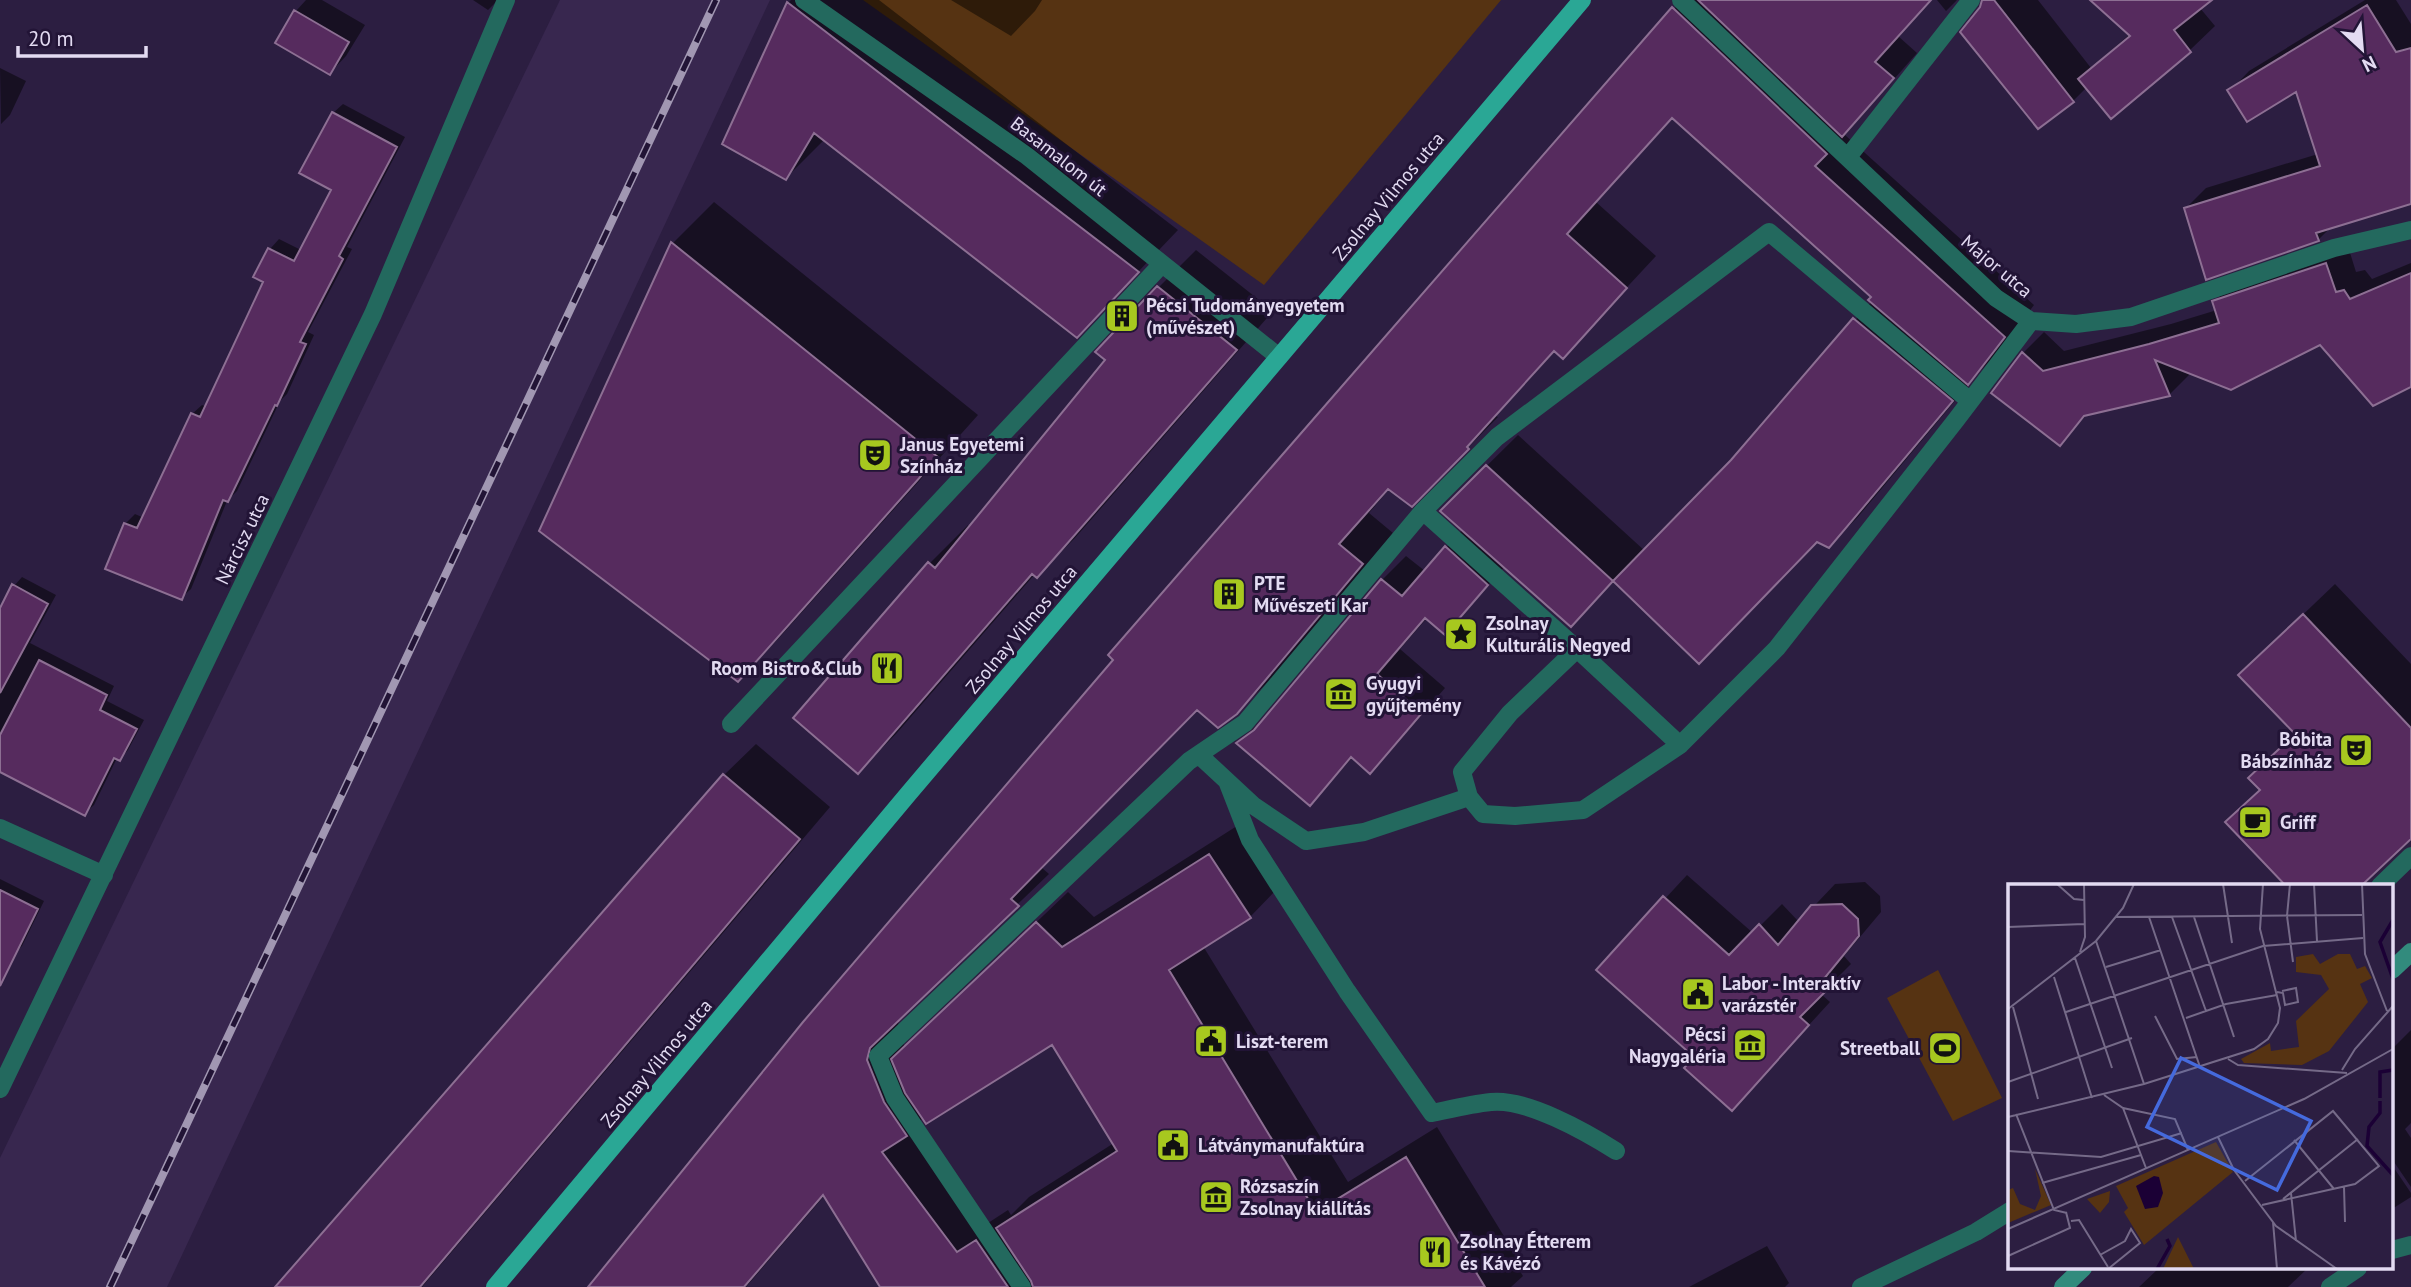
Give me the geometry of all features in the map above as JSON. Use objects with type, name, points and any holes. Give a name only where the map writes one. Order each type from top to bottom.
[{"type":"main road","name":"Zsolnay Vilmos utca","points":[[495,1287],[1582,0]]},
{"type":"street","name":"Nárcisz utca","points":[[0,1089],[373,314],[506,0]]},
{"type":"street","name":"Basamalom út","points":[[804,0],[1027,156],[1279,357]]},
{"type":"street","name":"Major utca","points":[[1681,0],[1996,298],[2031,321],[2076,324],[2132,317],[2334,248],[2411,230]]},
{"type":"street","points":[[1849,157],[1970,0]]},
{"type":"street","points":[[1022,1287],[895,1098],[878,1056],[1189,761],[1245,723],[1423,511],[1497,436],[1769,232],[1970,401]]},
{"type":"street","points":[[731,724],[1162,264]]},
{"type":"street","points":[[1577,649],[1510,713],[1462,772],[1469,797],[1483,814],[1515,817],[1583,810],[1680,745],[1777,648],[2031,321]]},
{"type":"street","points":[[1423,511],[1680,745]]},
{"type":"street","points":[[1199,755],[1254,806],[1306,841],[1364,832],[1469,797]]},
{"type":"street","points":[[1227,781],[1250,840],[1347,991],[1432,1113],[1493,1101],[1532,1109],[1587,1133],[1616,1151]]},
{"type":"street","points":[[0,828],[104,874]]},
{"type":"street","points":[[2382,884],[2411,856]]},
{"type":"street","points":[[2394,968],[2411,953]]},
{"type":"street","points":[[1861,1287],[1976,1232],[2008,1211]]},
{"type":"street","points":[[2394,1249],[2411,1245]]},
{"type":"street","points":[[2064,1286],[2081,1270]]},
{"type":"street","points":[[2330,1287],[2355,1270]]},
{"type":"shaded area","points":[[560,0],[770,0],[167,1287],[0,1287],[0,1158]]},
{"type":"shaded area","points":[[863,0],[1501,0],[1264,285]]},
{"type":"shaded area","name":"Streetball","points":[[1938,970],[2002,1098],[1953,1121],[1887,998]]},
{"type":"building","points":[[1698,0],[1931,0],[1875,62],[1894,78],[1842,137]]},
{"type":"building","points":[[1982,0],[1994,0],[2074,102],[2038,129],[1960,32],[1980,7]]},
{"type":"building","points":[[2090,0],[2212,0],[2174,30],[2191,52],[2111,119],[2078,79],[2130,36]]},
{"type":"building","points":[[787,2],[1139,272],[1077,338],[814,133],[786,180],[722,144]]},
{"type":"building","points":[[2367,5],[2396,52],[2411,48],[2411,204],[2316,233],[2319,241],[2206,280],[2184,208],[2320,166],[2296,92],[2247,122],[2227,90]]},
{"type":"building","points":[[1672,7],[1827,154],[1815,166],[2005,337],[1968,385],[1868,300],[1871,297],[1672,118],[1567,234],[1627,288],[1563,359],[1554,351],[1467,447],[1469,449],[1412,507],[1388,489],[1339,544],[1363,564],[1237,714],[1218,728],[1197,710],[1011,899],[1019,906],[870,1048],[867,1060],[884,1102],[907,1136],[882,1152],[957,1252],[976,1240],[1008,1287],[880,1287],[823,1195],[744,1287],[588,1287],[803,1022],[1113,660],[1108,655]]},
{"type":"building","points":[[294,10],[349,42],[330,75],[275,43]]},
{"type":"building","points":[[332,112],[397,147],[339,256],[343,259],[300,342],[306,344],[277,406],[275,405],[228,502],[223,500],[182,600],[105,569],[124,523],[137,528],[191,413],[200,417],[263,282],[253,277],[268,248],[294,261],[331,190],[299,173]]},
{"type":"building","points":[[671,242],[938,457],[738,682],[539,531]]},
{"type":"building","points":[[2326,263],[2336,292],[2344,290],[2350,299],[2411,273],[2411,387],[2373,406],[2320,345],[2231,390],[2155,360],[2170,396],[2084,416],[2060,446],[1991,393],[2022,352],[2043,371],[2149,344],[2219,323],[2212,301]]},
{"type":"building","points":[[1157,286],[1237,350],[1037,578],[1032,574],[858,774],[793,718],[928,562],[935,568],[1105,360],[1095,352]]},
{"type":"building","points":[[1853,318],[1953,401],[1829,548],[1817,542],[1699,664],[1613,581],[1731,460]]},
{"type":"building","points":[[1486,465],[1613,581],[1571,627],[1440,511]]},
{"type":"building","name":"Gyugyi gyűjtemény","points":[[1445,546],[1488,585],[1445,635],[1425,618],[1377,674],[1422,713],[1370,774],[1351,757],[1310,806],[1236,743],[1254,730],[1381,579],[1402,596]]},
{"type":"building","points":[[12,584],[48,604],[0,693],[0,608]]},
{"type":"building","name":"Bóbita Bábszínház","points":[[2303,614],[2411,728],[2411,839],[2363,884],[2284,884],[2225,822],[2260,790],[2248,778],[2295,734],[2238,675]]},
{"type":"building","points":[[39,660],[107,695],[100,710],[137,729],[120,761],[114,758],[85,816],[0,772],[0,735]]},
{"type":"building","points":[[723,774],[800,839],[420,1287],[275,1287]]},
{"type":"building","points":[[1209,854],[1251,918],[1169,970],[1316,1212],[1406,1157],[1485,1287],[1033,1287],[996,1228],[1117,1151],[1052,1045],[926,1124],[905,1093],[891,1059],[1036,922],[1062,947]]},
{"type":"building","points":[[0,890],[38,909],[0,986]]},
{"type":"building","name":"Labor - Interaktív varázstér","points":[[1663,896],[1729,955],[1759,924],[1778,945],[1811,905],[1842,904],[1858,919],[1859,936],[1823,980],[1830,987],[1800,1017],[1809,1025],[1732,1111],[1684,1068],[1694,1057],[1596,970]]},
{"type":"railway","points":[[110,1287],[716,0]]},
{"type":"place","name":"Pécsi Tudományegyetem (művészet)","points":[[1122,316]]},
{"type":"place","name":"Janus Egyetemi Színház","points":[[875,455]]},
{"type":"place","name":"PTE Művészeti Kar","points":[[1229,594]]},
{"type":"place","name":"Zsolnay Kulturális Negyed","points":[[1461,634]]},
{"type":"place","name":"Room Bistro&Club","points":[[887,668]]},
{"type":"place","name":"Gyugyi gyűjtemény","points":[[1341,694]]},
{"type":"place","name":"Bóbita Bábszínház","points":[[2356,750]]},
{"type":"place","name":"Griff","points":[[2255,822]]},
{"type":"place","name":"Labor - Interaktív varázstér","points":[[1698,994]]},
{"type":"place","name":"Liszt-terem","points":[[1211,1041]]},
{"type":"place","name":"Pécsi Nagygaléria","points":[[1750,1045]]},
{"type":"place","name":"Streetball","points":[[1945,1048]]},
{"type":"place","name":"Látványmanufaktúra","points":[[1173,1145]]},
{"type":"place","name":"Rózsaszín Zsolnay kiállítás","points":[[1216,1197]]},
{"type":"place","name":"Zsolnay Étterem és Kávézó","points":[[1435,1252]]}]
